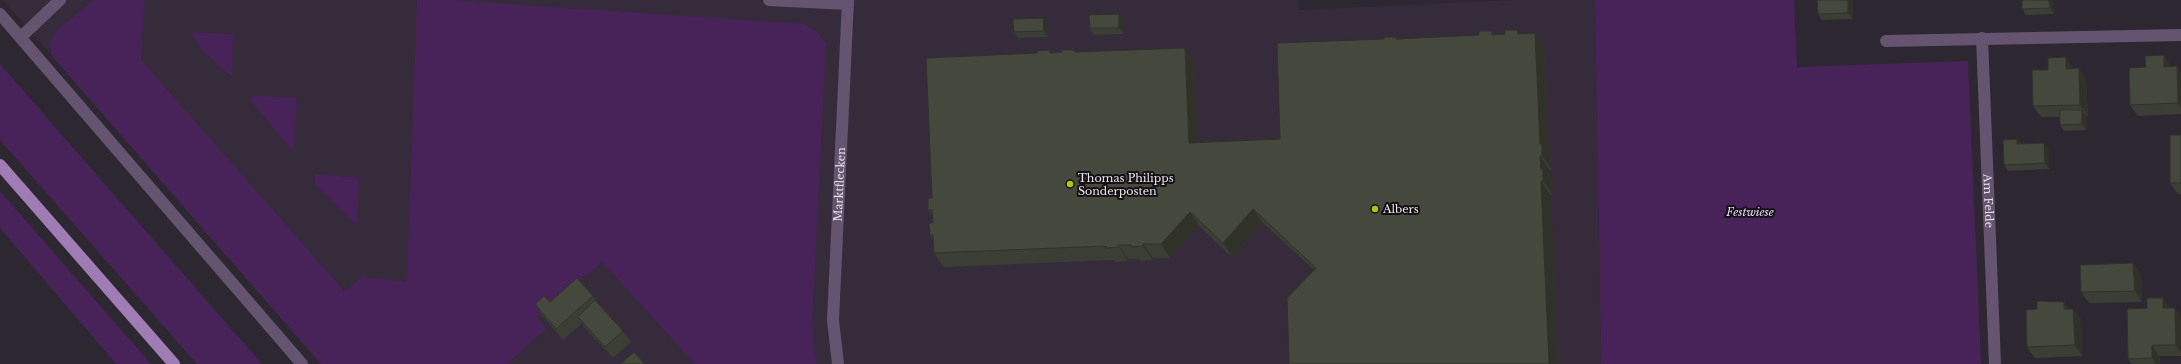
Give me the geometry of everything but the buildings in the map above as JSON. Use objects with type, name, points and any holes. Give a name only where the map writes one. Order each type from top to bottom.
[{"type":"main road","points":[[0,165],[174,364]]},
{"type":"street","points":[[21,37],[60,0]]},
{"type":"street","name":"Marktflecken","points":[[769,0],[848,2],[833,320],[838,364]]},
{"type":"street","points":[[0,14],[302,364]]},
{"type":"street","points":[[1886,41],[2181,35]]},
{"type":"street","name":"Am Felde","points":[[1982,38],[1995,364]]},
{"type":"shaded area","points":[[3,0],[1298,0],[1299,10],[1516,0],[1595,0],[1601,364],[321,364]]},
{"type":"green space","points":[[94,0],[144,0],[141,60],[345,292],[362,277],[407,282],[417,0],[449,0],[805,24],[818,33],[826,44],[812,324],[816,364],[695,364],[602,262],[537,317],[546,329],[507,364],[321,364],[52,56],[49,45],[56,31]]},
{"type":"green space","name":"Festwiese","points":[[1595,0],[1794,0],[1797,67],[1968,61],[1981,364],[1601,364]]},
{"type":"green space","points":[[191,32],[233,34],[232,77],[201,49]]},
{"type":"green space","points":[[0,64],[262,364],[197,364],[0,140]]},
{"type":"green space","points":[[252,95],[297,98],[294,152],[251,102]]},
{"type":"green space","points":[[315,174],[359,178],[357,226],[315,184]]},
{"type":"green space","points":[[0,191],[151,364],[116,364],[0,228]]},
{"type":"place","name":"Thomas Philipps Sonderposten","points":[[1070,184]]},
{"type":"place","name":"Albers","points":[[1375,209]]}]
